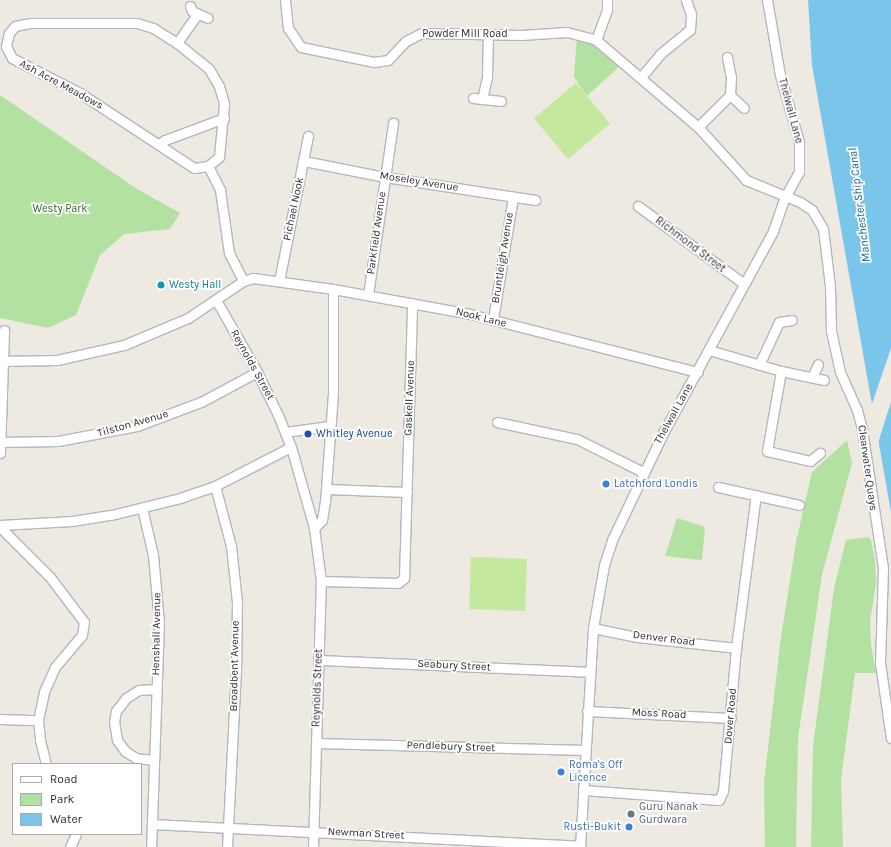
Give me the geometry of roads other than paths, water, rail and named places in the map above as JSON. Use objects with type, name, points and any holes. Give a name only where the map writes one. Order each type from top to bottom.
[{"type":"street","name":"Powder Mill Road","points":[[285,0],[290,36],[300,47],[367,61],[388,60],[406,41],[422,33],[488,34],[567,32],[596,40],[698,127],[746,180],[785,197]]},
{"type":"street","points":[[596,40],[607,10],[607,0]]},
{"type":"street","points":[[641,77],[660,54],[690,30],[692,14],[686,0]]},
{"type":"street","name":"Thelwall Lane","points":[[580,847],[589,672],[593,628],[604,565],[613,538],[643,472],[778,221],[785,197],[798,176],[800,151],[780,75],[767,0]]},
{"type":"street","points":[[190,6],[197,14],[208,18]]},
{"type":"street","points":[[177,44],[197,14]]},
{"type":"street","name":"Ash Acre Meadows","points":[[31,23],[138,23],[153,28],[177,44],[209,69],[219,86],[224,104],[224,118],[219,157],[208,166],[194,168],[80,93],[12,58],[7,52],[7,39],[15,26],[31,23]]},
{"type":"street","points":[[488,34],[487,78],[478,98],[501,101]]},
{"type":"street","points":[[698,127],[730,95],[731,77],[727,57]]},
{"type":"street","points":[[730,95],[744,108]]},
{"type":"street","points":[[159,144],[164,140],[224,118]]},
{"type":"street","name":"Parkfield Avenue","points":[[368,295],[393,122]]},
{"type":"street","name":"Pichael Nook","points":[[279,281],[308,136]]},
{"type":"street","name":"Moseley Avenue","points":[[304,161],[385,177],[535,200]]},
{"type":"street","points":[[1,362],[57,360],[124,345],[188,318],[243,281],[229,253],[220,190],[208,166]]},
{"type":"street","name":"Bruntleigh Avenue","points":[[493,319],[513,197]]},
{"type":"street","name":"Clearwater Quays","points":[[785,197],[806,204],[821,222],[830,286],[831,331],[840,372],[857,410],[862,429],[883,568],[880,662],[891,738]]},
{"type":"street","name":"Richmond Street","points":[[638,206],[743,284]]},
{"type":"street","name":"Nook Lane","points":[[243,281],[261,278],[368,295],[493,319],[698,372]]},
{"type":"street","points":[[314,528],[322,520],[326,489],[330,426],[333,289]]},
{"type":"street","name":"Reynolds Street","points":[[216,300],[257,372],[285,432],[314,528],[321,581],[313,847]]},
{"type":"street","name":"Gaskell Avenue","points":[[321,581],[398,583],[403,580],[412,303]]},
{"type":"street","points":[[759,364],[779,322],[792,320]]},
{"type":"street","points":[[0,453],[1,362],[4,330]]},
{"type":"street","points":[[709,350],[781,371],[824,380]]},
{"type":"street","points":[[812,377],[818,364]]},
{"type":"street","points":[[781,371],[767,452],[810,461],[820,453]]},
{"type":"street","name":"Tilston Avenue","points":[[0,442],[58,441],[136,426],[201,402],[257,372]]},
{"type":"street","points":[[496,431],[497,419],[577,439],[643,472]]},
{"type":"street","points":[[285,432],[330,426]]},
{"type":"street","points":[[0,526],[72,521],[142,508],[216,486],[290,447]]},
{"type":"street","name":"Broadbent Avenue","points":[[216,486],[230,546],[236,602],[236,670],[227,847]]},
{"type":"street","points":[[718,487],[799,505]]},
{"type":"street","points":[[326,489],[407,492]]},
{"type":"street","name":"Dover Road","points":[[583,790],[719,800],[723,791],[731,718],[736,648],[756,495]]},
{"type":"street","name":"Henshall Avenue","points":[[142,508],[154,555],[158,588],[159,622],[151,847]]},
{"type":"street","points":[[0,526],[50,577],[84,622],[82,635],[70,648],[52,674],[44,692],[38,720],[40,740],[46,763]]},
{"type":"street","name":"Denver Road","points":[[593,628],[637,637],[736,648]]},
{"type":"street","name":"Seabury Street","points":[[319,660],[589,672]]},
{"type":"street","name":"Henshall Avenue","points":[[154,760],[136,758],[125,751],[117,740],[114,722],[116,711],[126,698],[139,690],[156,689]]},
{"type":"street","name":"Moss Road","points":[[587,711],[731,718]]},
{"type":"street","points":[[0,719],[38,720]]},
{"type":"street","name":"Pendlebury Street","points":[[317,743],[585,750]]},
{"type":"street","name":"Newman Street","points":[[152,824],[580,847]]},
{"type":"street","points":[[70,847],[76,835]]},
{"type":"water","name":"Manchester Ship Canal","points":[[808,0],[891,0],[891,512],[812,65]]},
{"type":"place","name":"Westy Hall","points":[[161,285]]},
{"type":"place","name":"Whitley Avenue","points":[[308,434]]},
{"type":"place","name":"Latchford Londis","points":[[606,484]]},
{"type":"place","name":"Roma's Off Licence","points":[[561,772]]},
{"type":"place","name":"Guru Nanak Gurdwara","points":[[631,814]]},
{"type":"place","name":"Rusti-Bukit","points":[[629,827]]},
{"type":"park label","name":"Westy Park","points":[[60,209]]}]
